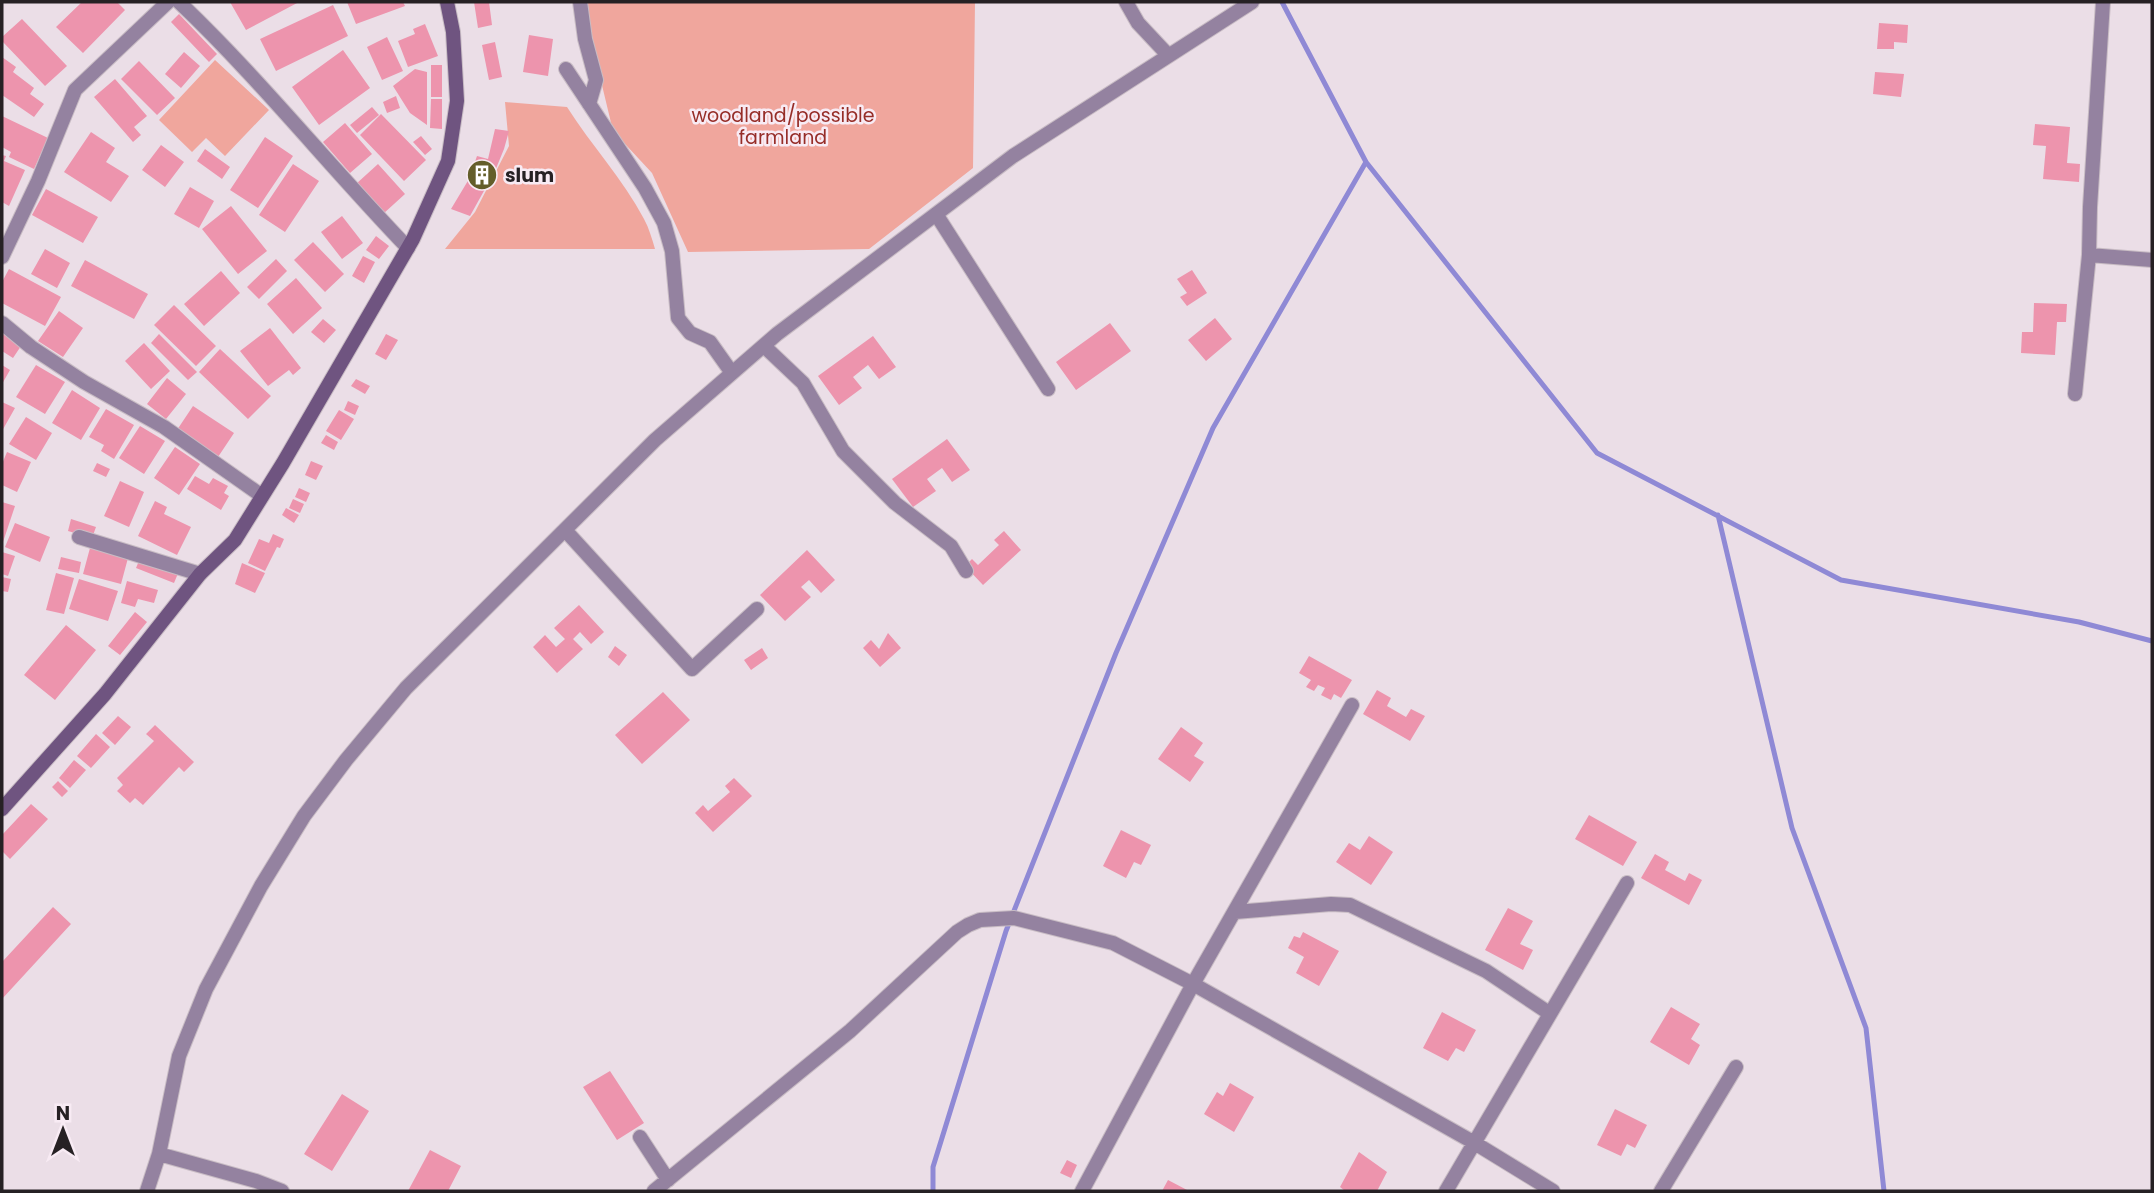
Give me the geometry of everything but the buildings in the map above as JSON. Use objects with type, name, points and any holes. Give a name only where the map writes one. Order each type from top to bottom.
[{"type":"main road","points":[[2,809],[105,694],[200,574],[235,540],[408,248],[448,161],[457,101],[453,32],[447,2]]},
{"type":"street","points":[[2,257],[38,181],[75,90],[168,2]]},
{"type":"street","points":[[179,2],[231,52],[296,122],[352,190],[408,248]]},
{"type":"street","points":[[580,2],[584,39],[596,80],[589,104]]},
{"type":"street","points":[[1126,2],[1138,23],[1168,55]]},
{"type":"street","points":[[147,1191],[159,1154],[179,1056],[206,989],[261,886],[304,816],[406,688],[655,440],[764,346],[1013,156],[1252,2]]},
{"type":"street","points":[[2075,394],[2089,255],[2103,2]]},
{"type":"street","points":[[566,69],[645,188],[664,223],[672,251],[678,318],[690,333],[709,342],[732,373]]},
{"type":"street","points":[[936,214],[1048,389]]},
{"type":"street","points":[[2089,255],[2152,260]]},
{"type":"street","points":[[2,323],[31,347],[73,375],[164,427],[262,496]]},
{"type":"street","points":[[764,346],[803,383],[843,450],[895,503],[951,546],[966,571]]},
{"type":"street","points":[[565,530],[692,669],[757,609]]},
{"type":"street","points":[[79,537],[200,574]]},
{"type":"street","points":[[1082,1191],[1193,984],[1352,705]]},
{"type":"street","points":[[1446,1191],[1627,883]]},
{"type":"street","points":[[1235,912],[1331,904],[1350,905],[1486,971],[1549,1013]]},
{"type":"street","points":[[654,1191],[850,1031],[957,932],[980,920],[1014,918],[1113,943],[1193,984],[1473,1142],[1553,1191]]},
{"type":"street","points":[[1661,1191],[1736,1067]]},
{"type":"street","points":[[640,1137],[668,1180]]},
{"type":"street","points":[[159,1154],[282,1191]]},
{"type":"green space","name":"woodland/possible farmland","points":[[582,2],[975,2],[973,168],[869,249],[688,252],[652,173],[613,131]]},
{"type":"green space","points":[[215,60],[269,110],[225,156],[206,138],[192,152],[159,120]]},
{"type":"green space","points":[[505,102],[567,107],[636,204],[655,249],[445,249],[475,212],[509,146]]},
{"type":"waterway","points":[[1282,2],[1366,162],[1597,453],[1841,580],[2079,622],[2152,641]]},
{"type":"waterway","points":[[933,1191],[933,1167],[1006,931],[1116,653],[1213,428],[1366,162]]},
{"type":"waterway","points":[[1718,515],[1792,828],[1866,1028],[1884,1191]]},
{"type":"place","name":"slum","points":[[482,175]]}]
